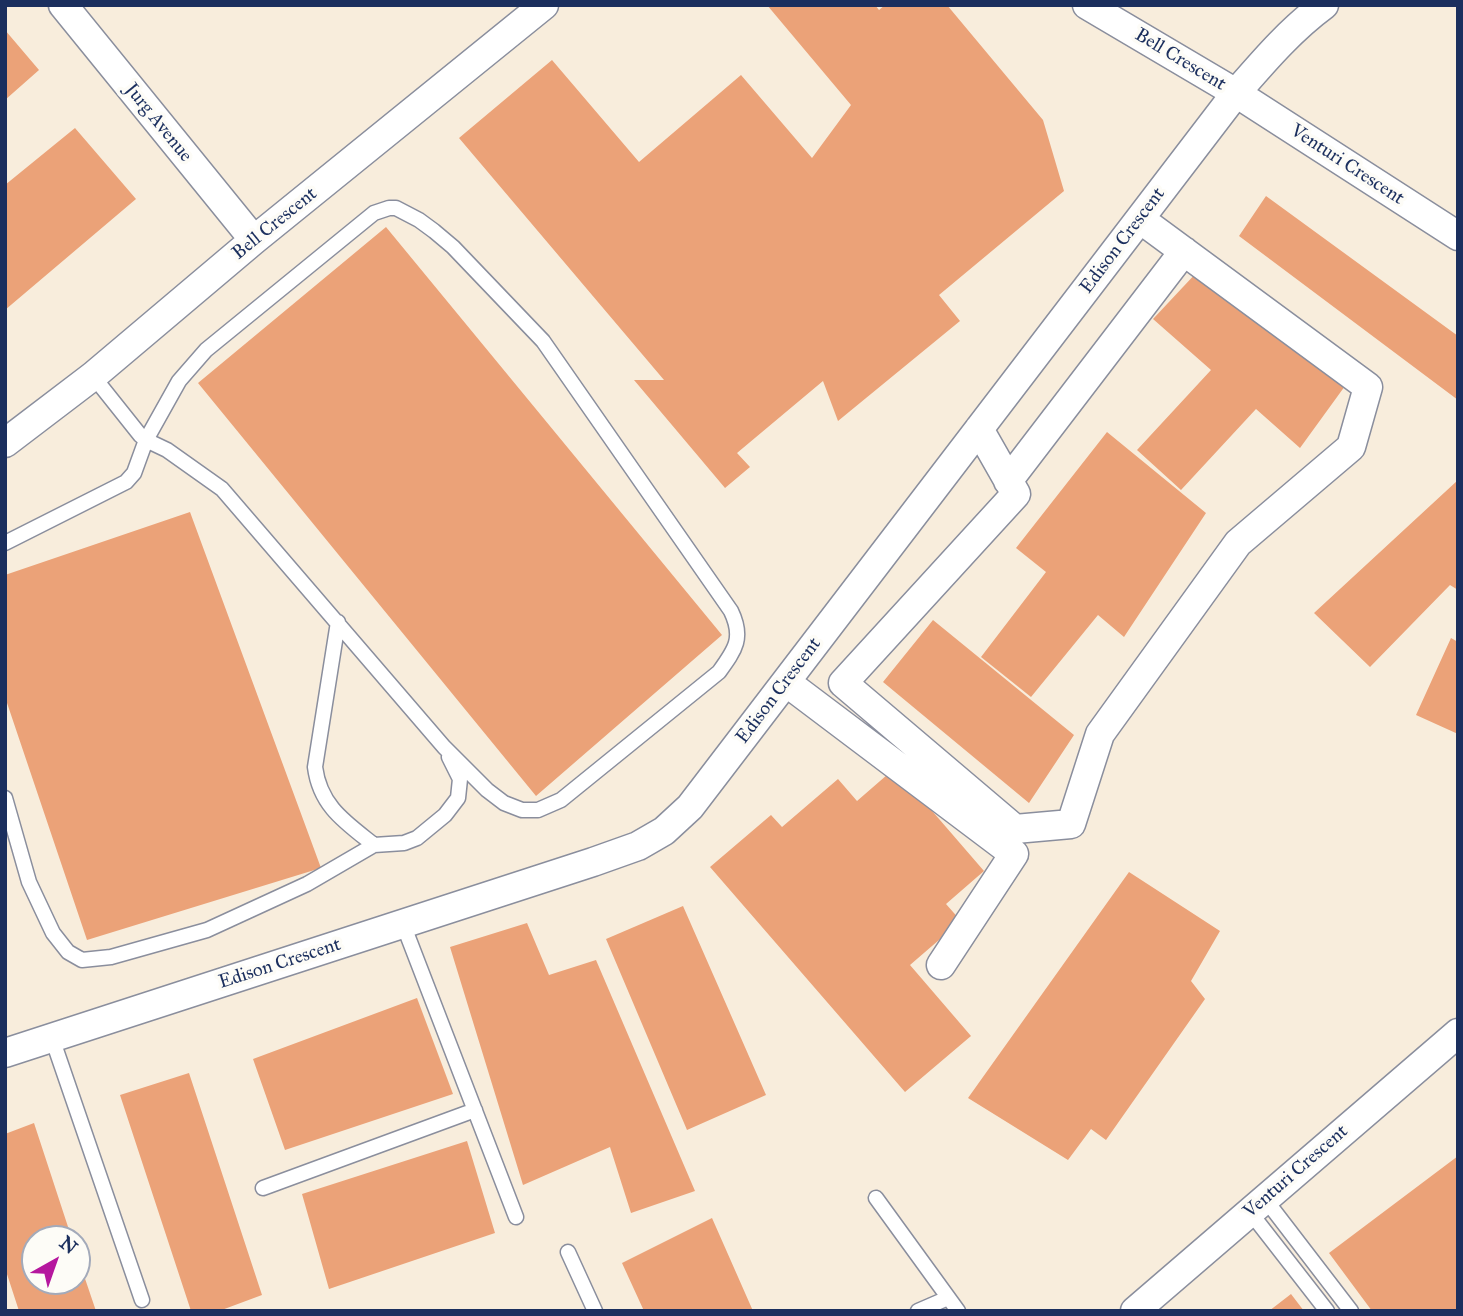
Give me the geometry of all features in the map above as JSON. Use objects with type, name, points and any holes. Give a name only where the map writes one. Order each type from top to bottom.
[{"type":"street","name":"Jurg Avenue","points":[[63,5],[254,240]]},
{"type":"street","name":"Bell Crescent","points":[[5,443],[93,376],[254,240],[544,5]]},
{"type":"street","name":"Bell Crescent","points":[[1087,5],[1236,93]]},
{"type":"street","name":"Edison Crescent","points":[[5,1053],[604,858],[638,846],[664,831],[690,807],[1236,93],[1278,45],[1324,5]]},
{"type":"street","name":"Venturi Crescent","points":[[1236,93],[1458,236]]},
{"type":"street","points":[[979,429],[1016,494],[843,683],[1015,829],[1071,824],[1100,734],[1238,543],[1351,447],[1368,387],[1140,219]]},
{"type":"street","points":[[1008,481],[1184,251]]},
{"type":"street","points":[[786,682],[1014,854],[941,965]]},
{"type":"street","name":"Venturi Crescent","points":[[1135,1311],[1458,1032]]},
{"type":"lane","points":[[5,543],[126,482],[134,473],[146,440],[178,381],[206,349],[374,213],[396,208],[419,220],[453,247],[543,341],[731,611],[737,624],[738,643],[719,673],[561,800],[538,810],[522,810],[504,803],[444,747],[222,489],[167,450],[146,440],[140,435],[93,376]]},
{"type":"lane","points":[[338,622],[315,767],[317,781],[327,803],[337,815],[374,845]]},
{"type":"lane","points":[[5,798],[29,882],[53,933],[68,952],[82,960],[111,957],[207,929],[307,884],[374,845],[404,843],[417,838],[458,799],[460,779],[444,747]]},
{"type":"lane","points":[[403,924],[516,1217]]},
{"type":"lane","points":[[51,1038],[142,1300]]},
{"type":"lane","points":[[263,1188],[475,1110]]},
{"type":"lane","points":[[876,1198],[958,1311]]},
{"type":"lane","points":[[1257,1206],[1326,1311]]},
{"type":"lane","points":[[1257,1206],[1351,1311]]},
{"type":"lane","points":[[568,1252],[595,1311]]},
{"type":"lane","points":[[918,1311],[948,1298]]},
{"type":"building","points":[[767,5],[875,5],[879,10],[885,5],[947,5],[1043,120],[1064,191],[939,295],[960,321],[838,421],[823,381],[737,453],[750,467],[725,488],[634,380],[664,380],[459,138],[552,60],[639,162],[741,75],[812,158],[851,105]]},
{"type":"building","points":[[5,30],[39,70],[5,100]]},
{"type":"building","points":[[75,128],[136,199],[5,310],[5,185]]},
{"type":"building","points":[[1266,196],[1458,336],[1458,400],[1239,236]]},
{"type":"building","points":[[386,227],[722,635],[536,796],[198,383]]},
{"type":"building","points":[[1198,271],[1345,386],[1300,448],[1256,409],[1181,490],[1137,450],[1211,370],[1153,319]]},
{"type":"building","points":[[1107,432],[1206,513],[1124,637],[1098,615],[1031,697],[981,657],[1046,572],[1016,548]]},
{"type":"building","points":[[1458,480],[1458,590],[1450,585],[1370,667],[1314,613]]},
{"type":"building","points":[[190,512],[321,868],[87,940],[5,697],[5,575]]},
{"type":"building","points":[[933,620],[1074,735],[1029,803],[883,682]]},
{"type":"building","points":[[1451,638],[1458,642],[1458,734],[1416,715]]},
{"type":"building","points":[[895,768],[984,871],[946,904],[961,921],[910,965],[971,1036],[905,1092],[710,867],[771,815],[782,827],[838,779],[857,801]]},
{"type":"building","points":[[1129,872],[1220,931],[1191,981],[1205,999],[1106,1140],[1091,1129],[1068,1160],[968,1098]]},
{"type":"building","points":[[683,906],[766,1095],[687,1130],[606,939]]},
{"type":"building","points":[[527,923],[549,975],[596,960],[695,1191],[631,1213],[610,1147],[523,1185],[450,947]]},
{"type":"building","points":[[417,998],[453,1094],[285,1150],[253,1059]]},
{"type":"building","points":[[189,1073],[262,1295],[219,1311],[191,1311],[120,1095]]},
{"type":"building","points":[[34,1123],[67,1225],[21,1225],[21,1295],[91,1295],[96,1311],[19,1311],[5,1268],[5,1134]]},
{"type":"building","points":[[467,1141],[495,1233],[329,1289],[302,1194]]},
{"type":"building","points":[[1458,1156],[1458,1311],[1372,1311],[1329,1253]]},
{"type":"building","points":[[712,1218],[753,1311],[644,1311],[622,1263]]},
{"type":"building","points":[[1291,1294],[1304,1311],[1269,1311]]}]
